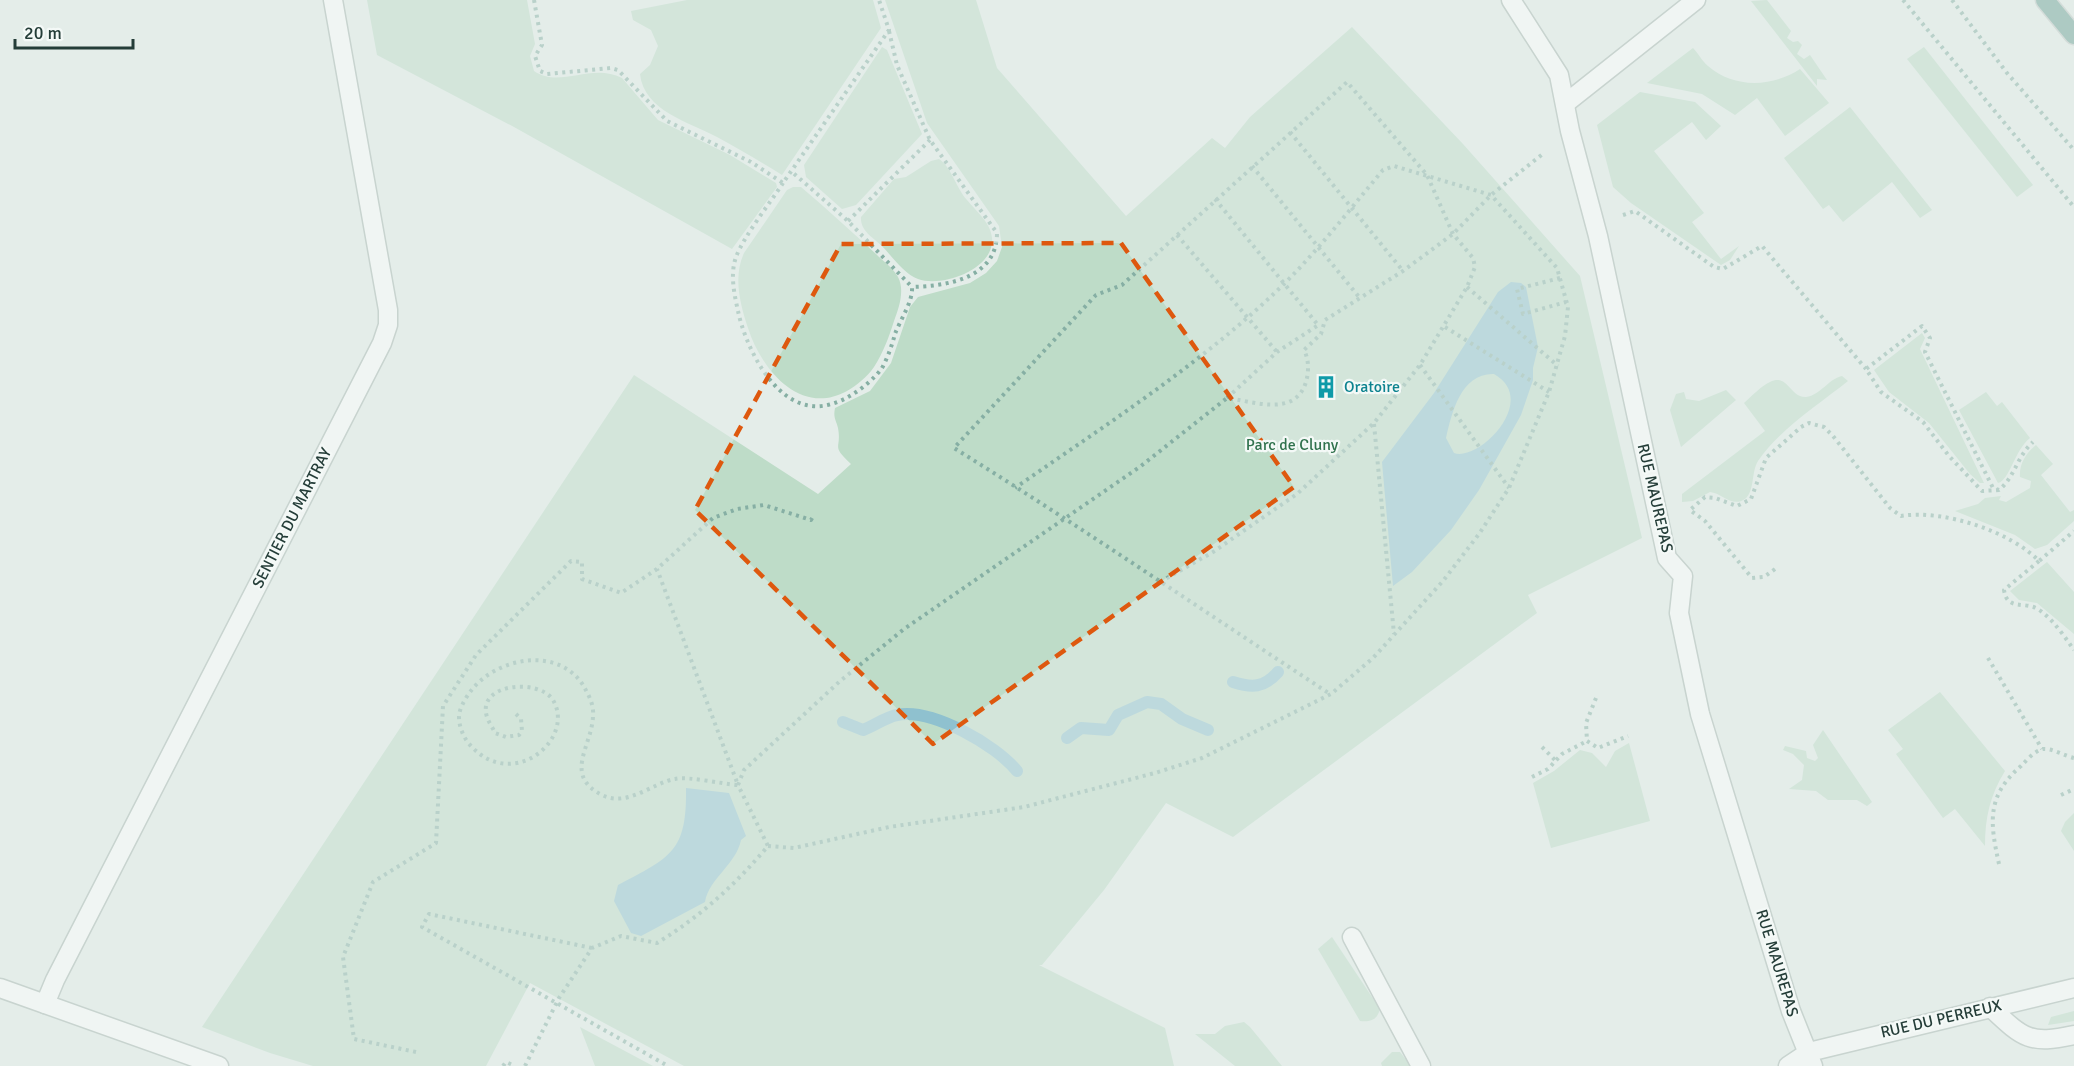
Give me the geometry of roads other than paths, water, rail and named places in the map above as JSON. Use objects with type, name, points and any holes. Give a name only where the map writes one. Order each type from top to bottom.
[{"type":"main road","points":[[2045,0],[2073,31]]},
{"type":"street","name":"SENTIER DU MARTRAY","points":[[45,1004],[65,958],[382,343],[388,326],[388,310],[333,0]]},
{"type":"street","name":"RUE MAUREPAS","points":[[1511,0],[1559,75],[1570,131],[1598,236],[1667,558],[1683,576],[1679,613],[1700,714],[1791,1011],[1811,1059]]},
{"type":"street","points":[[1566,103],[1696,0]]},
{"type":"street","points":[[1352,937],[1421,1066]]},
{"type":"street","points":[[0,988],[219,1066]]},
{"type":"street","name":"RUE DU PERREUX","points":[[1788,1066],[1990,1007],[2074,988]]},
{"type":"street","points":[[1990,1007],[2030,1039],[2044,1042],[2074,1035]]},
{"type":"water","points":[[1511,282],[1521,283],[1526,287],[1538,347],[1533,380],[1521,415],[1479,490],[1451,530],[1412,572],[1393,586],[1382,462],[1434,393],[1498,292]],"holes":[[[1494,374],[1507,385],[1511,399],[1508,413],[1501,427],[1477,448],[1465,453],[1454,453],[1446,438],[1455,406],[1466,387],[1483,375]]]},
{"type":"water","points":[[686,788],[729,793],[746,836],[741,840],[734,857],[707,893],[705,902],[641,936],[631,933],[614,901],[618,885],[651,867],[672,850],[683,826]]},
{"type":"waterway","points":[[1233,682],[1252,686],[1263,684],[1278,672]]},
{"type":"waterway","points":[[1067,738],[1081,728],[1109,730],[1118,715],[1147,702],[1161,704],[1182,719],[1208,730]]},
{"type":"waterway","points":[[843,722],[863,730],[897,715],[911,714],[928,717],[979,740],[1017,771]]},
{"type":"place","name":"Oratoire","points":[[1326,387]]},
{"type":"park label","name":"Parc de Cluny","points":[[1292,445]]}]
